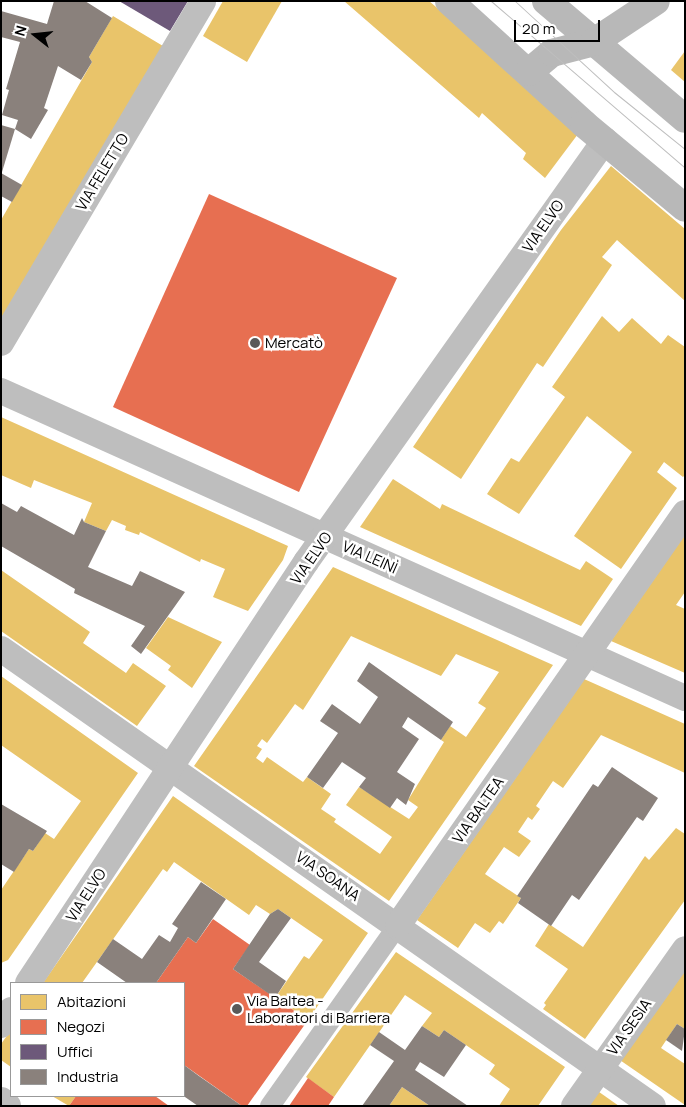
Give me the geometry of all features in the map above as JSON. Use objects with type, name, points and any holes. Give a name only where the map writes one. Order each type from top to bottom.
[{"type":"main road","points":[[449,1],[604,140],[685,208]]},
{"type":"main road","points":[[546,1],[685,119]]},
{"type":"main road","points":[[529,72],[552,53],[594,42],[656,1]]},
{"type":"street","name":"VIA FELETTO","points":[[1,343],[203,1]]},
{"type":"street","name":"VIA ELVO","points":[[29,982],[324,537],[604,140]]},
{"type":"street","name":"VIA LEINÌ","points":[[1,392],[685,698]]},
{"type":"street","name":"VIA BALTEA","points":[[270,1106],[685,513]]},
{"type":"street","name":"VIA SOANA","points":[[1,649],[398,925],[653,1106]]},
{"type":"street","name":"VIA SESIA","points":[[574,1106],[685,949]]},
{"type":"street","points":[[1,1025],[10,1012]]},
{"type":"street","points":[[1,1101],[8,1106]]},
{"type":"building: Abitazioni","points":[[223,1],[282,1],[247,62],[203,36]]},
{"type":"building: Abitazioni","points":[[344,1],[429,1],[581,130],[545,178],[523,159],[526,153],[482,113],[479,118]]},
{"type":"building: Abitazioni","points":[[113,16],[163,46],[1,322],[1,220],[92,62],[89,57]]},
{"type":"building: Abitazioni","points":[[685,51],[685,82],[671,70]]},
{"type":"building: Abitazioni","points":[[611,166],[685,229],[685,301],[617,240],[602,257],[612,265],[543,367],[537,363],[461,479],[413,447],[561,230]]},
{"type":"building: Abitazioni","points":[[602,316],[619,332],[632,318],[661,344],[668,335],[685,347],[685,475],[683,477],[664,462],[657,472],[677,488],[621,569],[574,536],[632,452],[587,416],[519,514],[487,494],[511,458],[519,462],[565,397],[552,387]]},
{"type":"building: Abitazioni","points":[[1,417],[288,546],[283,560],[248,611],[213,597],[225,569],[201,559],[200,562],[140,532],[139,535],[125,530],[126,526],[112,520],[106,531],[84,522],[92,503],[34,480],[31,488],[1,475]]},
{"type":"building: Abitazioni","points":[[393,479],[440,509],[442,504],[580,570],[586,561],[613,579],[581,626],[360,527]]},
{"type":"building: Abitazioni","points":[[685,534],[685,592],[676,605],[685,609],[685,673],[611,641]]},
{"type":"building: Abitazioni","points":[[333,567],[553,665],[389,901],[194,766]],"holes":[[[351,636],[441,676],[456,654],[499,672],[478,703],[486,708],[466,737],[450,726],[441,740],[444,742],[408,800],[418,807],[409,819],[359,787],[346,805],[392,837],[380,854],[334,822],[336,819],[321,809],[331,794],[307,777],[303,782],[267,757],[263,763],[256,758],[262,749],[257,746],[262,739],[267,743],[295,704],[303,710]]]},
{"type":"building: Abitazioni","points":[[1,570],[90,632],[83,643],[126,673],[133,663],[166,686],[137,726],[1,631]]},
{"type":"building: Abitazioni","points":[[168,617],[222,642],[192,688],[168,670],[171,666],[146,648]]},
{"type":"building: Abitazioni","points":[[1,676],[138,773],[8,960],[1,963],[1,890],[29,849],[33,851],[45,833],[54,839],[81,801],[1,745]]},
{"type":"building: Abitazioni","points":[[584,679],[685,724],[685,773],[601,735],[563,788],[553,781],[536,806],[540,809],[532,820],[528,817],[518,832],[531,841],[519,857],[504,847],[485,874],[521,898],[503,924],[499,921],[490,933],[475,923],[458,948],[417,920]]},
{"type":"building: Abitazioni","points":[[173,796],[368,933],[308,1020],[275,998],[304,956],[309,959],[323,940],[278,909],[270,914],[256,905],[249,915],[174,862],[167,872],[163,869],[83,982],[44,982]]},
{"type":"building: Abitazioni","points":[[676,828],[685,834],[685,900],[585,1039],[543,1009],[546,1005],[544,1003],[568,969],[535,946],[549,924],[583,947],[645,856],[649,860]]},
{"type":"building: Abitazioni","points":[[396,952],[565,1067],[538,1106],[499,1106],[510,1089],[489,1074],[495,1065],[444,1030],[439,1037],[422,1026],[432,1013],[405,995],[334,1097],[306,1077]]},
{"type":"building: Abitazioni","points":[[685,957],[685,1029],[677,1024],[661,1048],[685,1064],[685,1105],[614,1056]]},
{"type":"building: Abitazioni","points":[[10,1031],[10,1066],[1,1060],[1,1044]]},
{"type":"building: Abitazioni","points":[[402,1087],[430,1106],[389,1106]]},
{"type":"building: Abitazioni","points":[[592,1087],[619,1106],[579,1106]]},
{"type":"building: Abitazioni","points":[[54,1097],[75,1097],[69,1106]]},
{"type":"building: Negozi","name":"Mercatò","points":[[209,194],[397,278],[299,492],[113,407]]},
{"type":"building: Negozi","name":"Via Baltea - Laboratori di Barriera","points":[[213,919],[250,945],[233,969],[308,1020],[247,1106],[242,1106],[185,1066],[185,982],[157,982],[188,937],[196,943]]},
{"type":"building: Negozi","points":[[308,1078],[334,1097],[328,1106],[289,1106]]},
{"type":"building: Negozi","points":[[75,1097],[156,1097],[169,1106],[69,1106]]},
{"type":"building: Uffici","points":[[119,1],[188,1],[170,31]]},
{"type":"building: Industria","points":[[54,1],[85,1],[112,18],[89,57],[92,62],[81,80],[58,66],[44,108],[48,110],[31,139],[15,129],[18,120],[2,115],[9,90],[6,89],[20,42],[1,37],[1,11],[47,24]]},
{"type":"building: Industria","points":[[1,125],[15,129],[2,172],[1,172]]},
{"type":"building: Industria","points":[[1,173],[22,185],[12,202],[1,196]]},
{"type":"building: Industria","points":[[1,503],[17,512],[21,506],[74,535],[82,518],[84,522],[106,531],[88,567],[132,586],[140,571],[185,592],[141,654],[131,646],[145,626],[74,593],[75,589],[1,546]]},
{"type":"building: Industria","points":[[369,662],[453,722],[441,740],[408,717],[402,727],[419,739],[397,772],[415,784],[406,805],[397,798],[390,808],[359,787],[366,778],[342,762],[323,788],[307,777],[338,733],[320,721],[332,704],[360,724],[378,697],[357,681]]},
{"type":"building: Industria","points":[[612,767],[658,798],[643,821],[637,817],[579,900],[572,895],[551,926],[518,903],[521,898],[517,896],[593,784],[598,787]]},
{"type":"building: Industria","points":[[1,804],[47,831],[33,851],[29,849],[14,872],[1,864]]},
{"type":"building: Industria","points":[[201,882],[226,899],[196,943],[188,937],[157,982],[126,982],[97,962],[113,939],[142,959],[159,935],[170,942],[178,928],[172,924]]},
{"type":"building: Industria","points":[[278,909],[291,918],[259,962],[286,981],[275,998],[233,969],[270,914]]},
{"type":"building: Industria","points":[[677,1024],[685,1029],[682,1051],[666,1040]]},
{"type":"building: Industria","points":[[422,1026],[439,1037],[444,1030],[466,1045],[444,1077],[420,1062],[415,1070],[468,1106],[430,1106],[402,1087],[389,1106],[362,1106],[394,1061],[370,1045],[379,1032],[405,1050]]},
{"type":"building: Industria","points":[[185,1066],[242,1106],[198,1106],[185,1097]]},
{"type":"tram line","points":[[491,1],[685,168]]},
{"type":"tram line","points":[[515,1],[614,92],[685,149]]},
{"type":"place","name":"Mercatò","points":[[255,343]]},
{"type":"place","name":"Via Baltea - Laboratori di Barriera","points":[[237,1009]]}]
